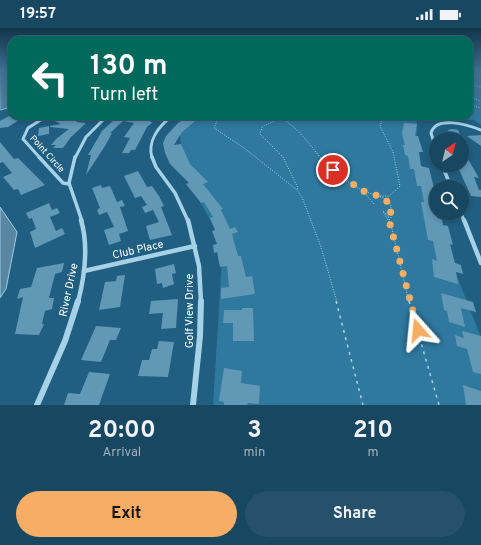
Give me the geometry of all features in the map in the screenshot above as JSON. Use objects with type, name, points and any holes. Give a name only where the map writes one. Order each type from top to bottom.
[{"type":"street","name":"Point Circle","points":[[40,120],[29,127],[25,132],[23,139],[63,183],[69,184]]},
{"type":"street","points":[[69,184],[74,160],[80,145],[90,132],[103,120]]},
{"type":"street","name":"Golf View Drive","points":[[168,120],[157,131],[152,144],[151,154],[157,169],[169,184],[184,210],[195,246],[201,288],[201,317],[193,405]]},
{"type":"street","points":[[431,132],[432,129],[440,125],[453,124],[481,130]]},
{"type":"street","name":"River Drive","points":[[37,405],[71,326],[84,271],[85,253],[82,223],[69,184]]},
{"type":"street","points":[[464,220],[481,263]]},
{"type":"street","name":"Club Place","points":[[84,271],[195,246]]},
{"type":"path","points":[[218,120],[214,128],[244,148],[297,190]]},
{"type":"path","points":[[276,120],[262,127],[260,134],[283,157],[311,218],[321,247],[349,346],[363,405]]},
{"type":"path","points":[[284,120],[304,138],[333,170],[363,191],[374,204]]},
{"type":"path","points":[[376,195],[389,195],[400,186],[397,179],[398,170],[391,146],[381,127],[381,120]]},
{"type":"path","points":[[363,191],[384,198],[391,206]]},
{"type":"path","points":[[389,195],[387,198],[391,206],[390,224]]},
{"type":"path","points":[[391,221],[386,212],[382,211],[390,224],[399,254],[410,305],[429,363],[439,405]]},
{"type":"shaded area","points":[[0,87],[8,87],[8,108],[0,110]]},
{"type":"shaded area","points":[[473,87],[481,87],[481,125],[473,120]]},
{"type":"shaded area","points":[[184,120],[417,120],[416,173],[429,206],[429,220],[435,220],[481,337],[481,405],[213,405],[223,243],[183,171],[179,123]]},
{"type":"shaded area","points":[[0,207],[17,232],[6,289],[0,298]]},
{"type":"building","points":[[8,117],[8,120],[19,120],[8,127],[0,128],[0,121]]},
{"type":"building","points":[[53,120],[79,120],[76,122],[86,123],[71,137],[63,148],[53,148],[56,145],[51,145],[56,139],[69,129],[50,126],[61,124]]},
{"type":"building","points":[[114,120],[152,120],[150,122],[153,122],[147,127],[135,150],[131,150],[129,153],[122,153],[130,138],[124,137],[134,123],[123,121],[110,133],[112,133],[105,146],[86,175],[91,155],[88,155],[102,131]]},
{"type":"building","points":[[183,120],[196,120],[182,132],[174,145],[181,144],[190,164],[208,182],[203,184],[223,209],[221,210],[230,229],[235,227],[238,232],[232,234],[238,256],[241,256],[246,277],[252,276],[255,294],[221,299],[221,288],[229,287],[227,266],[220,267],[217,252],[214,253],[213,245],[217,244],[212,231],[215,230],[210,218],[213,217],[204,202],[201,203],[186,184],[189,183],[170,164],[165,153],[163,143],[166,136]]},
{"type":"building","points":[[404,123],[417,124],[415,136],[418,136],[423,152],[419,152],[421,166],[429,168],[432,180],[429,180],[429,220],[442,220],[443,225],[448,226],[453,245],[450,244],[455,263],[461,265],[463,274],[456,272],[458,284],[434,277],[432,259],[437,261],[433,241],[428,240],[421,202],[424,202],[421,186],[417,186],[414,169],[410,169],[408,156],[405,155],[403,145],[405,145],[402,133]]},
{"type":"building","points":[[49,126],[49,134],[38,136],[39,128]]},
{"type":"building","points":[[448,130],[458,130],[459,132],[449,132]]},
{"type":"building","points":[[481,135],[481,146],[469,137],[469,136]]},
{"type":"building","points":[[0,142],[14,159],[18,158],[45,185],[21,195],[18,189],[14,190],[3,177],[12,173],[3,162],[0,163]]},
{"type":"building","points":[[469,161],[479,178],[474,177],[479,190],[481,190],[481,197],[471,196],[469,192],[469,180],[464,180],[460,172],[469,172]]},
{"type":"building","points":[[138,171],[147,187],[152,186],[159,196],[164,206],[161,207],[172,235],[150,240],[146,226],[159,222],[153,210],[145,213],[142,207],[147,205],[141,196],[135,198],[124,176]]},
{"type":"building","points":[[101,185],[102,188],[110,186],[117,202],[122,200],[125,206],[120,207],[128,231],[119,234],[121,241],[109,245],[104,230],[114,227],[107,212],[99,215],[97,210],[100,208],[92,188]]},
{"type":"building","points":[[49,203],[52,210],[57,208],[60,213],[50,217],[56,231],[62,228],[65,234],[35,248],[30,232],[36,229],[32,218],[29,219],[26,213]]},
{"type":"building","points":[[64,263],[62,272],[55,274],[49,298],[54,298],[52,309],[45,311],[42,324],[44,324],[39,335],[15,334],[23,297],[17,299],[20,289],[31,287],[37,268]]},
{"type":"building","points":[[174,264],[176,273],[172,274],[174,284],[163,288],[162,283],[157,284],[155,269]]},
{"type":"building","points":[[125,275],[120,307],[99,310],[105,282],[116,281],[117,276]]},
{"type":"building","points":[[441,293],[473,302],[476,312],[461,308],[465,327],[449,322],[447,311],[444,310]]},
{"type":"building","points":[[178,299],[176,328],[161,329],[163,313],[149,314],[151,301]]},
{"type":"building","points":[[242,308],[253,308],[254,341],[233,341],[233,323],[223,323],[224,310],[242,310]]},
{"type":"building","points":[[96,326],[121,328],[116,340],[110,340],[101,362],[81,360]]},
{"type":"building","points":[[462,331],[481,336],[481,374],[473,372],[467,349],[457,346],[455,335],[464,338]]},
{"type":"building","points":[[159,341],[174,342],[168,377],[138,376],[142,360],[149,360],[152,349],[157,349]]},
{"type":"building","points":[[224,368],[242,371],[241,383],[260,386],[259,404],[248,403],[247,405],[224,405],[224,402],[219,401]]},
{"type":"building","points":[[89,372],[110,374],[99,405],[64,405],[68,393],[80,394]]},
{"type":"building","points":[[463,385],[481,391],[481,405],[466,405]]},
{"type":"route","points":[[333,170],[363,191],[384,198],[391,206],[391,230],[399,254],[408,298],[418,330]]}]
